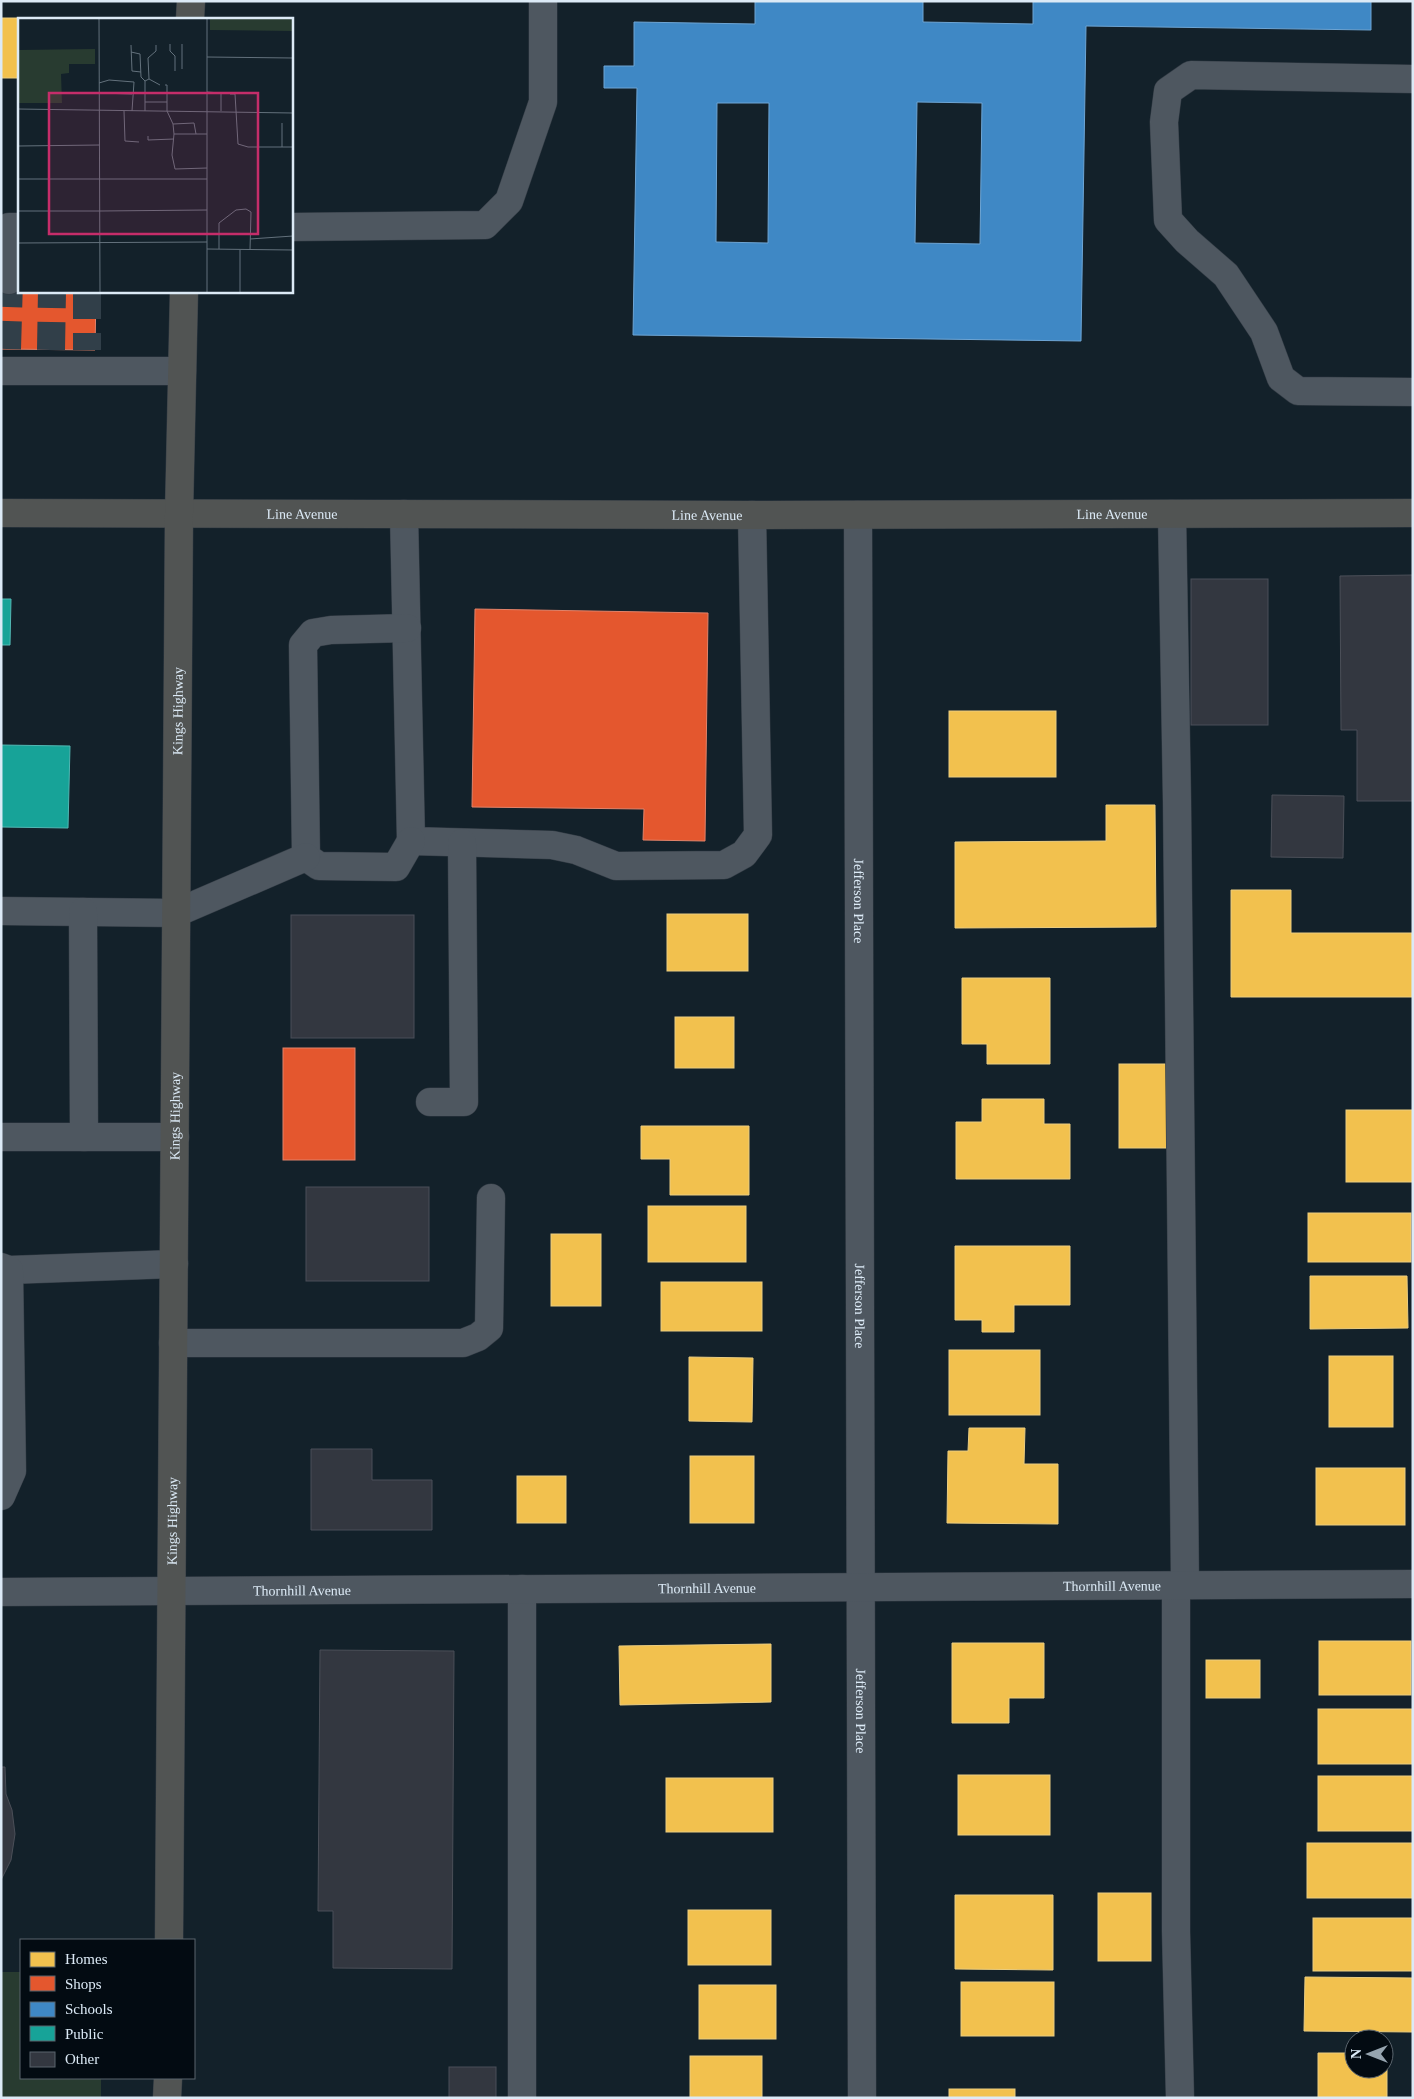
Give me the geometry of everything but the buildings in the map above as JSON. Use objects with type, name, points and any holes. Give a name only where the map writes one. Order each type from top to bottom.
[{"type":"main road","points":[[190,18],[191,1]]},
{"type":"main road","name":"Kings Highway","points":[[169,1939],[179,514],[184,292]]},
{"type":"main road","name":"Line Avenue","points":[[1,513],[752,515],[1413,513]]},
{"type":"main road","points":[[167,2098],[168,2079]]},
{"type":"street","points":[[292,227],[485,225],[509,201],[523,165],[543,102],[543,1]]},
{"type":"street","points":[[1413,79],[1191,75],[1168,91],[1164,122],[1168,220],[1187,241],[1226,274],[1264,332],[1281,378],[1298,391],[1413,392]]},
{"type":"street","points":[[8,280],[8,227],[18,228]]},
{"type":"street","points":[[5,364],[51,360],[87,360],[182,371]]},
{"type":"street","points":[[306,857],[319,866],[396,867],[411,841],[404,514]]},
{"type":"street","points":[[1172,514],[1178,801],[1180,1585],[1176,1931],[1180,2098]]},
{"type":"street","points":[[411,841],[552,845],[576,850],[616,866],[724,865],[744,854],[758,834],[752,515]]},
{"type":"street","name":"Jefferson Place","points":[[858,515],[862,2098]]},
{"type":"street","points":[[306,857],[303,645],[312,633],[322,631],[407,628]]},
{"type":"street","points":[[430,1102],[464,1102],[462,843]]},
{"type":"street","points":[[1,911],[176,913],[306,857]]},
{"type":"street","points":[[82,912],[84,1137]]},
{"type":"street","points":[[1,1137],[175,1137]]},
{"type":"street","points":[[173,1343],[463,1343],[478,1337],[489,1328],[490,1198]]},
{"type":"street","points":[[1,1496],[12,1471],[5,1268],[174,1264]]},
{"type":"street","name":"Thornhill Avenue","points":[[1,1592],[1413,1584]]},
{"type":"street","points":[[522,1589],[522,2098]]},
{"type":"green space","points":[[1,1972],[20,1972],[20,2079],[101,2079],[101,2098],[1,2098]]},
{"type":"tunnel","points":[[7,349],[9,280]]},
{"type":"tunnel","points":[[51,350],[52,292]]},
{"type":"tunnel","points":[[87,292],[87,350]]}]
